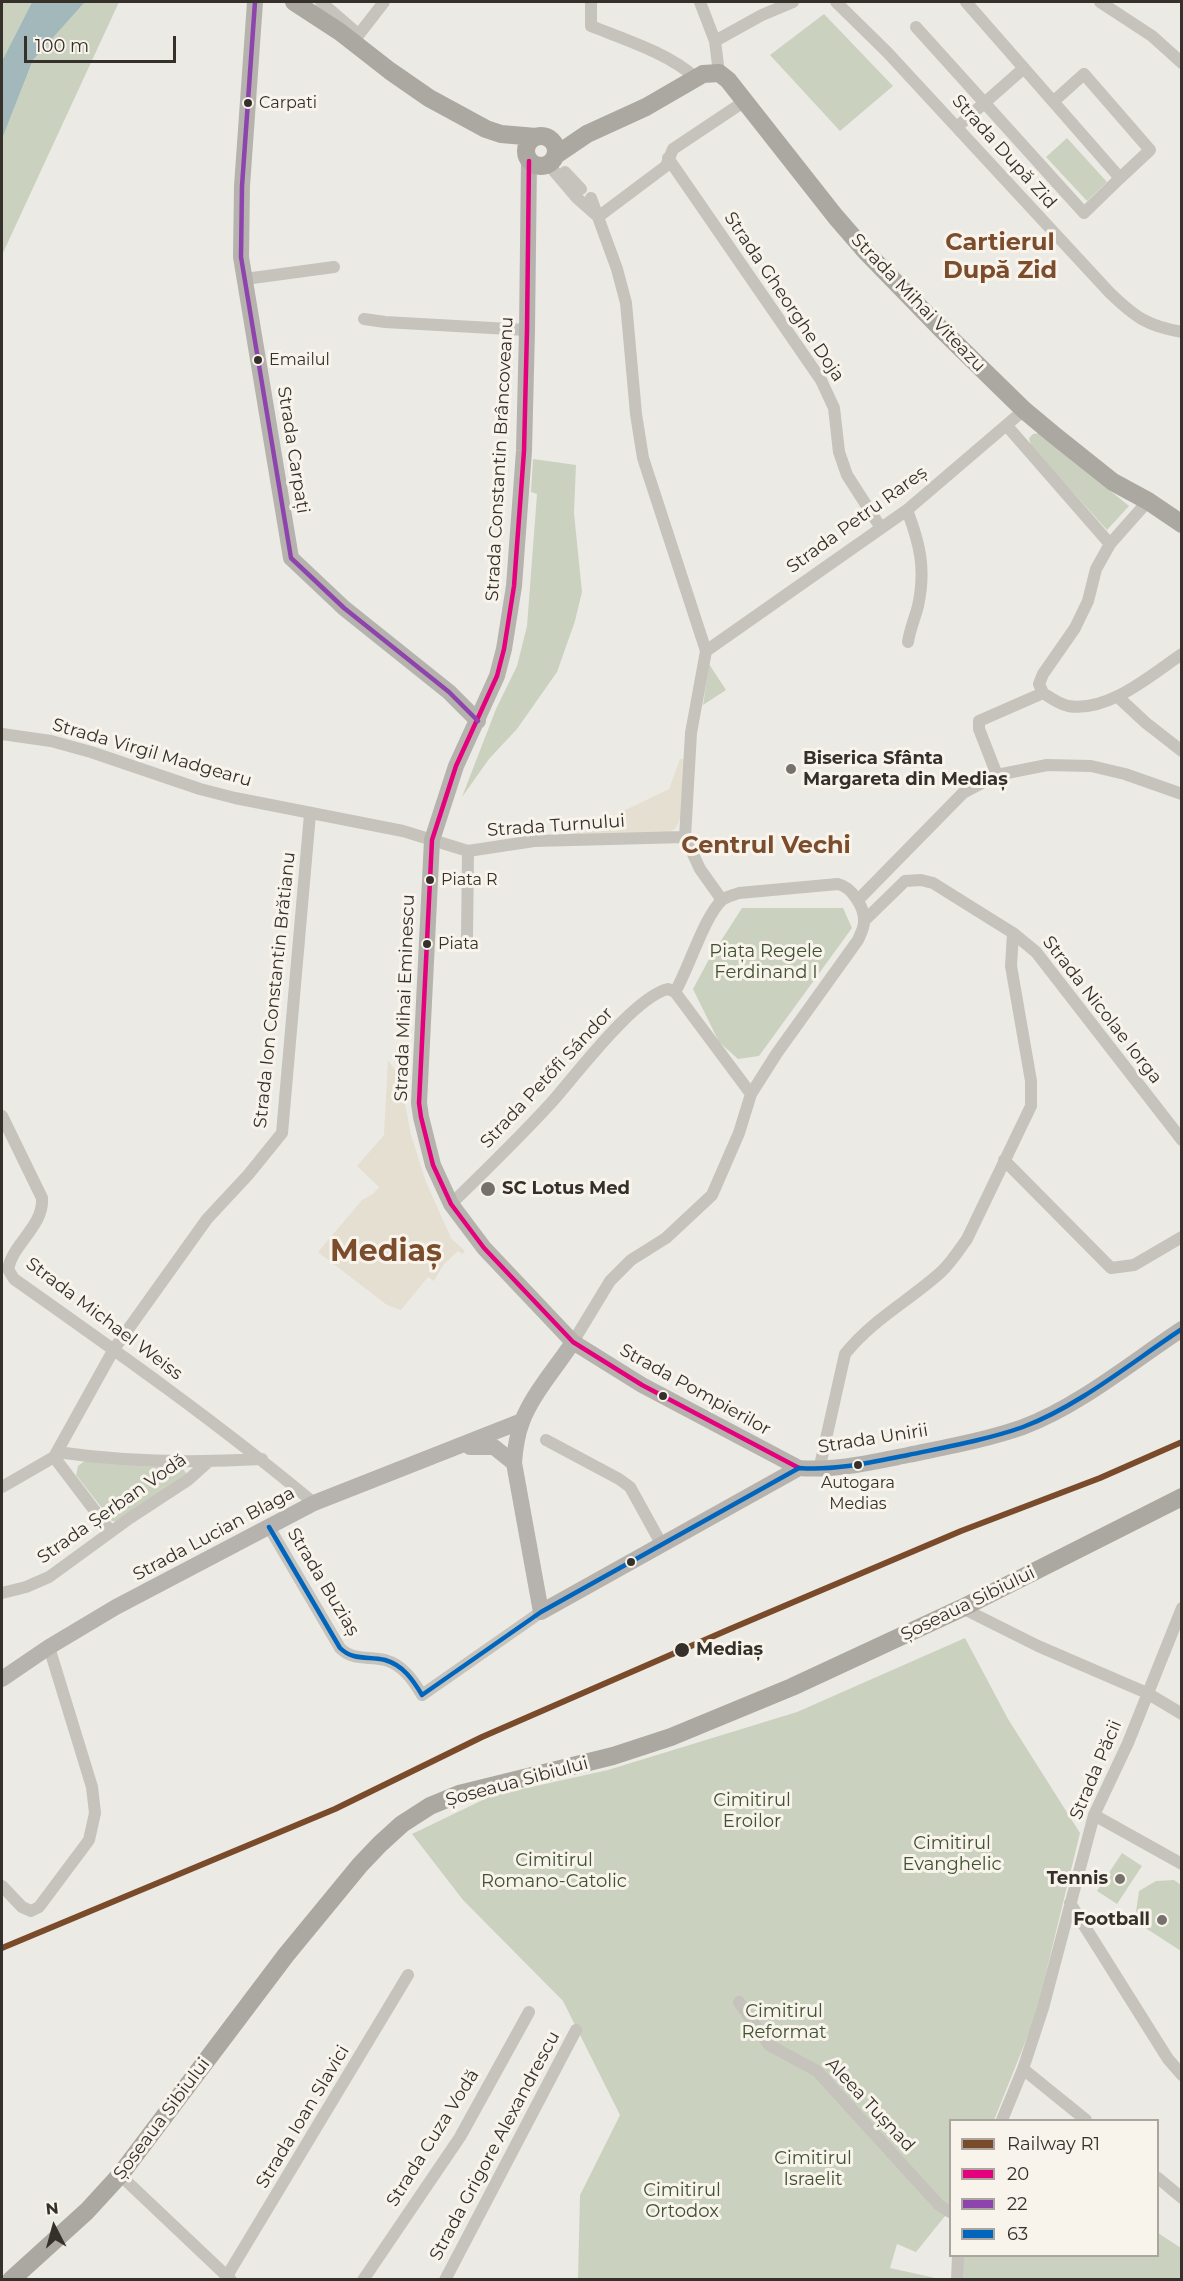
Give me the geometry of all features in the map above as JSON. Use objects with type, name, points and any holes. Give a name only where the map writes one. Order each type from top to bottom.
[{"type":"main road","points":[[294,2],[350,36]]},
{"type":"main road","points":[[309,2],[429,98],[486,129],[543,154],[646,106],[696,78],[711,72],[719,73]]},
{"type":"main road","name":"Strada Mihai Viteazu","points":[[719,73],[745,100],[867,253],[1024,410],[1113,482],[1148,501],[1182,524]]},
{"type":"main road","name":"Șoseaua Sibiului","points":[[11,2280],[87,2211],[120,2175],[286,1955],[360,1865],[402,1824],[430,1806],[459,1794],[613,1756],[671,1737],[792,1687],[962,1608],[1182,1497]]},
{"type":"street","name":"Strada Carpați","points":[[255,2],[240,227],[241,257],[291,558],[344,608],[449,692],[478,721]]},
{"type":"street","name":"Strada Carpați","points":[[252,30],[267,2]]},
{"type":"street","points":[[321,2],[350,36],[384,2]]},
{"type":"street","points":[[591,2],[591,26],[684,68],[696,78]]},
{"type":"street","points":[[700,2],[715,41],[719,73]]},
{"type":"street","points":[[715,41],[762,15],[793,2]]},
{"type":"street","name":"Strada După Zid","points":[[836,2],[887,52],[1092,275],[1132,314],[1158,328],[1182,332]]},
{"type":"street","points":[[966,2],[1120,178]]},
{"type":"street","points":[[1101,2],[1152,36],[1182,63]]},
{"type":"street","points":[[916,27],[1084,213],[1150,150],[1084,74],[1054,101]]},
{"type":"street","points":[[957,127],[1024,68]]},
{"type":"street","points":[[598,217],[666,166],[673,148],[745,100]]},
{"type":"street","points":[[543,154],[577,198],[598,217]]},
{"type":"street","points":[[543,154],[581,189]]},
{"type":"street","name":"Strada Constantin Brâncoveanu","points":[[478,721],[497,676],[504,649],[514,586],[524,451],[528,195],[543,154]]},
{"type":"street","name":"Strada Gheorghe Doja","points":[[668,158],[821,380],[834,408],[839,453],[847,476],[881,528]]},
{"type":"street","points":[[591,198],[617,269],[626,303],[636,414],[643,458],[706,651],[691,733],[685,837],[700,869],[722,900]]},
{"type":"street","points":[[245,279],[334,267]]},
{"type":"street","points":[[364,319],[527,330]]},
{"type":"street","name":"Strada Petru Rareș","points":[[706,651],[907,510],[1024,410]]},
{"type":"street","points":[[1007,426],[1110,544]]},
{"type":"street","points":[[1148,501],[1110,544],[1096,569],[1088,602],[1039,684],[1043,693],[1058,703],[1069,706],[1092,705],[1118,697],[1182,654]]},
{"type":"street","points":[[907,510],[919,541],[922,562],[918,608],[908,642]]},
{"type":"street","points":[[997,776],[979,729],[979,721],[1043,693]]},
{"type":"street","points":[[1118,697],[1146,723],[1182,751]]},
{"type":"street","name":"Strada Mihai Eminescu","points":[[478,721],[456,766],[432,840],[419,1103],[421,1117],[433,1165],[451,1204],[484,1248],[573,1342]]},
{"type":"street","name":"Strada Virgil Madgearu","points":[[2,734],[51,741],[101,755],[200,789],[310,814],[403,831],[432,840]]},
{"type":"street","points":[[858,900],[963,793],[997,776],[1047,765],[1091,766],[1125,774],[1182,794]]},
{"type":"street","name":"Strada Ion Constantin Brătianu","points":[[56,1454],[114,1349],[207,1219],[248,1175],[282,1133],[310,814]]},
{"type":"street","name":"Strada Turnului","points":[[432,840],[468,851],[534,841],[685,837]]},
{"type":"street","points":[[466,938],[468,851]]},
{"type":"street","name":"Strada Nicolae Iorga","points":[[865,920],[904,881],[921,880],[933,883],[1013,933],[1036,952],[1182,1140]]},
{"type":"street","points":[[541,1612],[514,1463],[522,1421],[610,1281],[631,1260],[666,1238],[712,1195],[739,1133],[751,1094],[777,1053],[858,940],[865,920],[858,900],[848,888],[838,884],[739,893],[722,900],[711,915],[675,992],[751,1094]]},
{"type":"street","points":[[819,1470],[843,1360],[856,1340],[941,1271],[967,1239],[1027,1116],[1033,1094],[1011,966],[1013,933]]},
{"type":"street","name":"Strada Petőfi Sándor","points":[[451,1204],[550,1103],[626,1019],[651,996],[668,989],[675,992]]},
{"type":"street","name":"Strada Michael Weiss","points":[[2,1116],[42,1198],[42,1206],[31,1230],[10,1259],[8,1269],[14,1279],[114,1349],[262,1459],[314,1503]]},
{"type":"street","points":[[1004,1160],[1111,1268],[1134,1265],[1182,1237]]},
{"type":"street","name":"Strada Unirii","points":[[541,1612],[800,1468],[819,1470],[887,1459],[955,1445],[1024,1426],[1052,1414],[1075,1400],[1182,1329]]},
{"type":"street","name":"Strada Pompierilor","points":[[573,1342],[642,1385],[800,1468]]},
{"type":"street","name":"Strada Lucian Blaga","points":[[2,1679],[49,1647],[126,1602],[314,1503],[522,1421]]},
{"type":"street","points":[[546,1440],[630,1487],[662,1545]]},
{"type":"street","name":"Strada Lucian Blaga","points":[[457,1448],[494,1447],[514,1463]]},
{"type":"street","points":[[56,1454],[111,1532]]},
{"type":"street","points":[[2,1487],[56,1454],[208,1462],[262,1459]]},
{"type":"street","name":"Strada Șerban Vodă","points":[[2,1593],[26,1587],[50,1577],[188,1480],[208,1462]]},
{"type":"street","name":"Strada Buziaș","points":[[269,1527],[340,1648],[346,1654],[356,1657],[393,1663],[413,1680],[422,1695],[541,1612]]},
{"type":"street","points":[[962,1608],[1038,1646],[1147,1693],[1182,1714]]},
{"type":"street","name":"Strada Păcii","points":[[1003,2119],[1023,2069],[1043,2008],[1094,1815],[1128,1743],[1182,1608]]},
{"type":"street","points":[[2,1886],[22,1907],[31,1911],[39,1908],[89,1840],[95,1813],[92,1787],[49,1647]]},
{"type":"street","points":[[1094,1815],[1182,1864]]},
{"type":"street","points":[[1070,1903],[1168,2059],[1182,2075]]},
{"type":"street","name":"Strada Ioan Slavici","points":[[229,2278],[408,1975]]},
{"type":"street","name":"Aleea Tușnad","points":[[739,2002],[769,2045],[817,2072],[939,2205],[949,2211]]},
{"type":"street","name":"Strada Cuza Vodă","points":[[363,2280],[460,2136],[529,2012]]},
{"type":"street","name":"Strada Grigore Alexandrescu","points":[[445,2280],[576,2030]]},
{"type":"street","points":[[1023,2069],[1084,2119]]},
{"type":"street","points":[[120,2175],[229,2278]]},
{"type":"street","points":[[1159,2179],[1182,2198]]},
{"type":"street","points":[[957,2280],[958,2257]]},
{"type":"green space","points":[[2,2],[32,2],[2,61]]},
{"type":"green space","points":[[85,2],[119,2],[2,255],[2,139],[33,60]]},
{"type":"green space","points":[[824,14],[893,86],[840,131],[770,55]]},
{"type":"green space","points":[[1067,138],[1107,182],[1087,201],[1046,157]]},
{"type":"green space","points":[[1040,433],[1129,506],[1107,530],[1031,446],[1029,438],[1033,434]]},
{"type":"green space","points":[[533,459],[576,465],[574,513],[582,592],[575,621],[557,672],[517,729],[489,759],[462,797],[496,709],[517,666],[527,626],[537,494],[531,492]]},
{"type":"green space","points":[[709,664],[726,690],[703,705]]},
{"type":"green space","name":"Piața Regele Ferdinand I","points":[[742,908],[843,908],[852,928],[759,1056],[738,1059],[719,1042],[693,989]]},
{"type":"green space","points":[[90,1457],[177,1462],[187,1474],[121,1522],[112,1521],[76,1475],[78,1466]]},
{"type":"green space","points":[[965,1638],[1008,1719],[1080,1833],[1035,2018],[994,2119],[949,2119],[949,2211],[916,2252],[897,2244],[890,2268],[940,2279],[578,2279],[580,2195],[620,2115],[563,2001],[463,1900],[412,1834],[491,1796],[608,1770],[797,1712]]},
{"type":"green space","name":"Tennis","points":[[1122,1853],[1142,1866],[1117,1904],[1097,1891]]},
{"type":"green space","name":"Football","points":[[1174,1880],[1181,1885],[1181,1951],[1147,1929],[1136,1912],[1139,1891],[1156,1881]]},
{"type":"green space","points":[[1159,2234],[1181,2248],[1181,2279],[957,2280],[958,2257],[1159,2257]]},
{"type":"shaded area","points":[[680,759],[689,759],[681,816],[676,828],[667,834],[534,841],[582,831],[669,789]]},
{"type":"shaded area","points":[[388,1060],[400,1077],[411,1135],[426,1182],[451,1238],[465,1251],[462,1254],[458,1251],[444,1264],[434,1281],[428,1277],[401,1310],[387,1305],[318,1252],[362,1200],[373,1194],[379,1187],[357,1166],[384,1135]]},
{"type":"water","points":[[32,2],[85,2],[33,60],[2,139],[2,61]]},
{"type":"water","points":[[760,965],[766,965],[770,972],[766,979],[760,979],[756,975],[756,969]]},
{"type":"rail line","name":"R1","points":[[2,1948],[335,1809],[482,1737],[730,1629],[961,1531],[1100,1478],[1182,1442]]},
{"type":"transit line","name":"22","points":[[255,2],[242,186],[241,257],[291,558],[344,608],[449,692],[478,721]]},
{"type":"transit line","name":"20","points":[[529,161],[524,451],[514,586],[504,649],[497,676],[456,766],[432,840],[419,1103],[421,1117],[433,1165],[451,1204],[484,1248],[573,1342],[642,1385],[799,1468]]},
{"type":"transit line","name":"63","points":[[269,1527],[340,1648],[350,1655],[385,1660],[397,1665],[422,1695],[541,1612],[799,1468],[813,1469],[868,1463],[966,1443],[1023,1427],[1085,1395],[1182,1329]]},
{"type":"place","name":"Carpati","points":[[248,103]]},
{"type":"place","name":"Emailul","points":[[258,360]]},
{"type":"place","name":"Biserica Sfânta Margareta din Mediaș","points":[[791,769]]},
{"type":"place","name":"Piata R","points":[[430,880]]},
{"type":"place","name":"Piata","points":[[427,944]]},
{"type":"place","name":"SC Lotus Med","points":[[488,1189]]},
{"type":"place","name":"Autogara Medias","points":[[858,1465]]},
{"type":"place","name":"Mediaș","points":[[682,1650]]},
{"type":"place","name":"Tennis","points":[[1120,1879]]},
{"type":"place","name":"Football","points":[[1162,1920]]},
{"type":"district","name":"Cartierul După Zid","points":[[1000,257]]},
{"type":"district","name":"Centrul Vechi","points":[[766,846]]},
{"type":"district","name":"Mediaș","points":[[386,1252]]},
{"type":"park label","name":"Cimitirul Eroilor","points":[[752,1811]]},
{"type":"park label","name":"Cimitirul Evanghelic","points":[[952,1854]]},
{"type":"park label","name":"Cimitirul Romano-Catolic","points":[[554,1871]]},
{"type":"park label","name":"Cimitirul Reformat","points":[[784,2022]]},
{"type":"park label","name":"Cimitirul Israelit","points":[[813,2169]]},
{"type":"park label","name":"Cimitirul Ortodox","points":[[682,2201]]}]
